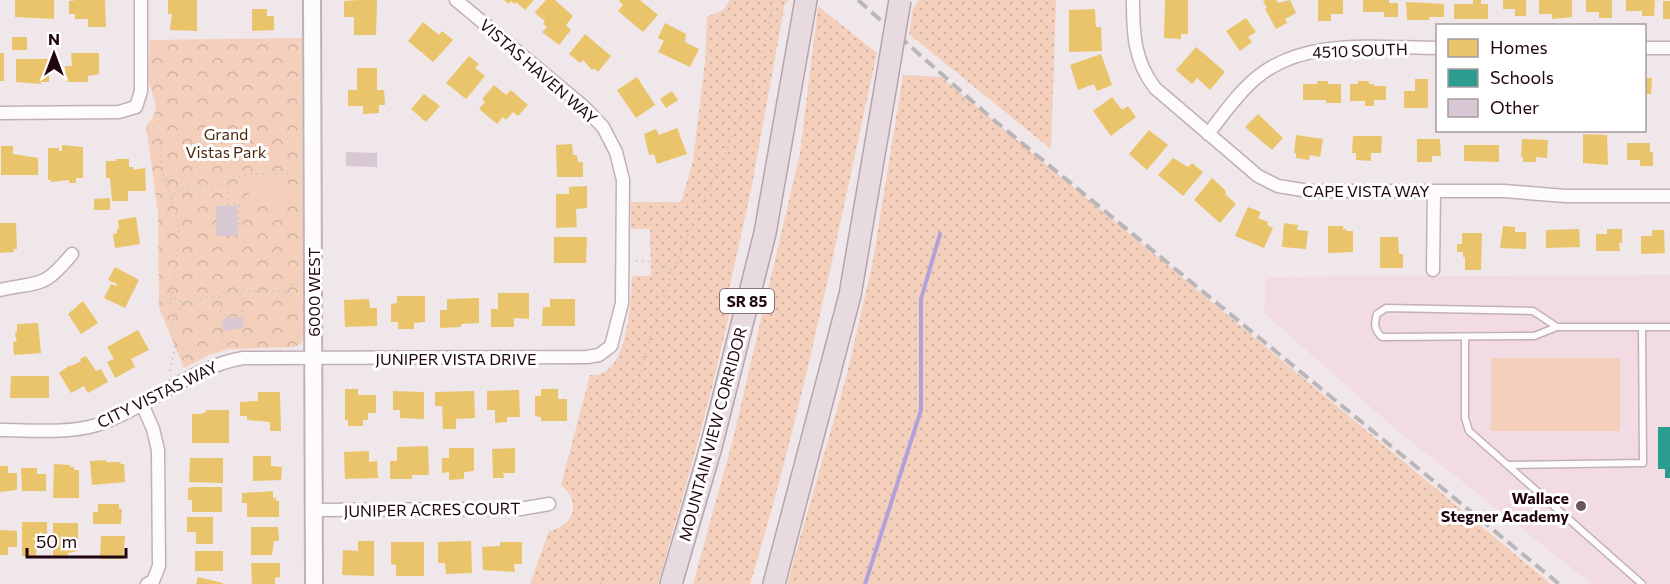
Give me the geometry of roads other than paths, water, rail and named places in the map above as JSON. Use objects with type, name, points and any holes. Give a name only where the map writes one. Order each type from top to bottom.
[{"type":"highway","points":[[774,584],[850,295],[900,0]]},
{"type":"highway","name":"MOUNTAIN VIEW CORRIDOR","points":[[671,584],[711,447],[765,233],[804,7]]},
{"type":"street","points":[[0,113],[119,112],[136,107],[141,91],[141,0]]},
{"type":"street","name":"6000 WEST","points":[[312,0],[314,584]]},
{"type":"street","name":"VISTAS HAVEN WAY","points":[[456,0],[594,116],[603,127],[616,152],[623,180],[623,296],[613,341],[608,350],[599,355]]},
{"type":"street","name":"CAPE VISTA WAY","points":[[1133,0],[1135,48],[1148,79],[1163,97],[1258,176],[1288,189],[1309,191],[1513,191],[1565,196],[1670,196]]},
{"type":"street","name":"4510 SOUTH","points":[[1208,134],[1245,88],[1256,78],[1281,61],[1295,55],[1336,48],[1436,48]]},
{"type":"street","points":[[1646,48],[1670,48]]},
{"type":"street","points":[[1433,270],[1434,191]]},
{"type":"street","points":[[0,290],[44,281],[57,272],[72,254]]},
{"type":"street","name":"JUNIPER VISTA DRIVE","points":[[313,358],[599,355]]},
{"type":"street","name":"CITY VISTAS WAY","points":[[0,430],[66,430],[88,427],[109,420],[203,371],[232,360],[256,357],[313,358]]},
{"type":"street","points":[[142,404],[156,439],[158,462],[159,566],[156,576],[147,584]]},
{"type":"street","name":"JUNIPER ACRES COURT","points":[[314,510],[519,509],[549,504]]},
{"type":"lane","points":[[1557,327],[1533,311],[1397,308],[1386,308],[1377,314],[1374,323],[1377,332],[1382,337],[1534,336],[1557,327],[1670,327]]},
{"type":"lane","points":[[1508,465],[1643,463],[1642,327]]},
{"type":"lane","points":[[1465,338],[1467,426],[1473,435],[1642,584]]},
{"type":"waterway","points":[[865,584],[921,410],[921,299],[940,234]]},
{"type":"railway","points":[[858,0],[989,116],[1559,584]]},
{"type":"place","name":"Wallace Stegner Academy","points":[[1581,506]]},
{"type":"park label","name":"Grand Vistas Park","points":[[226,142]]}]
